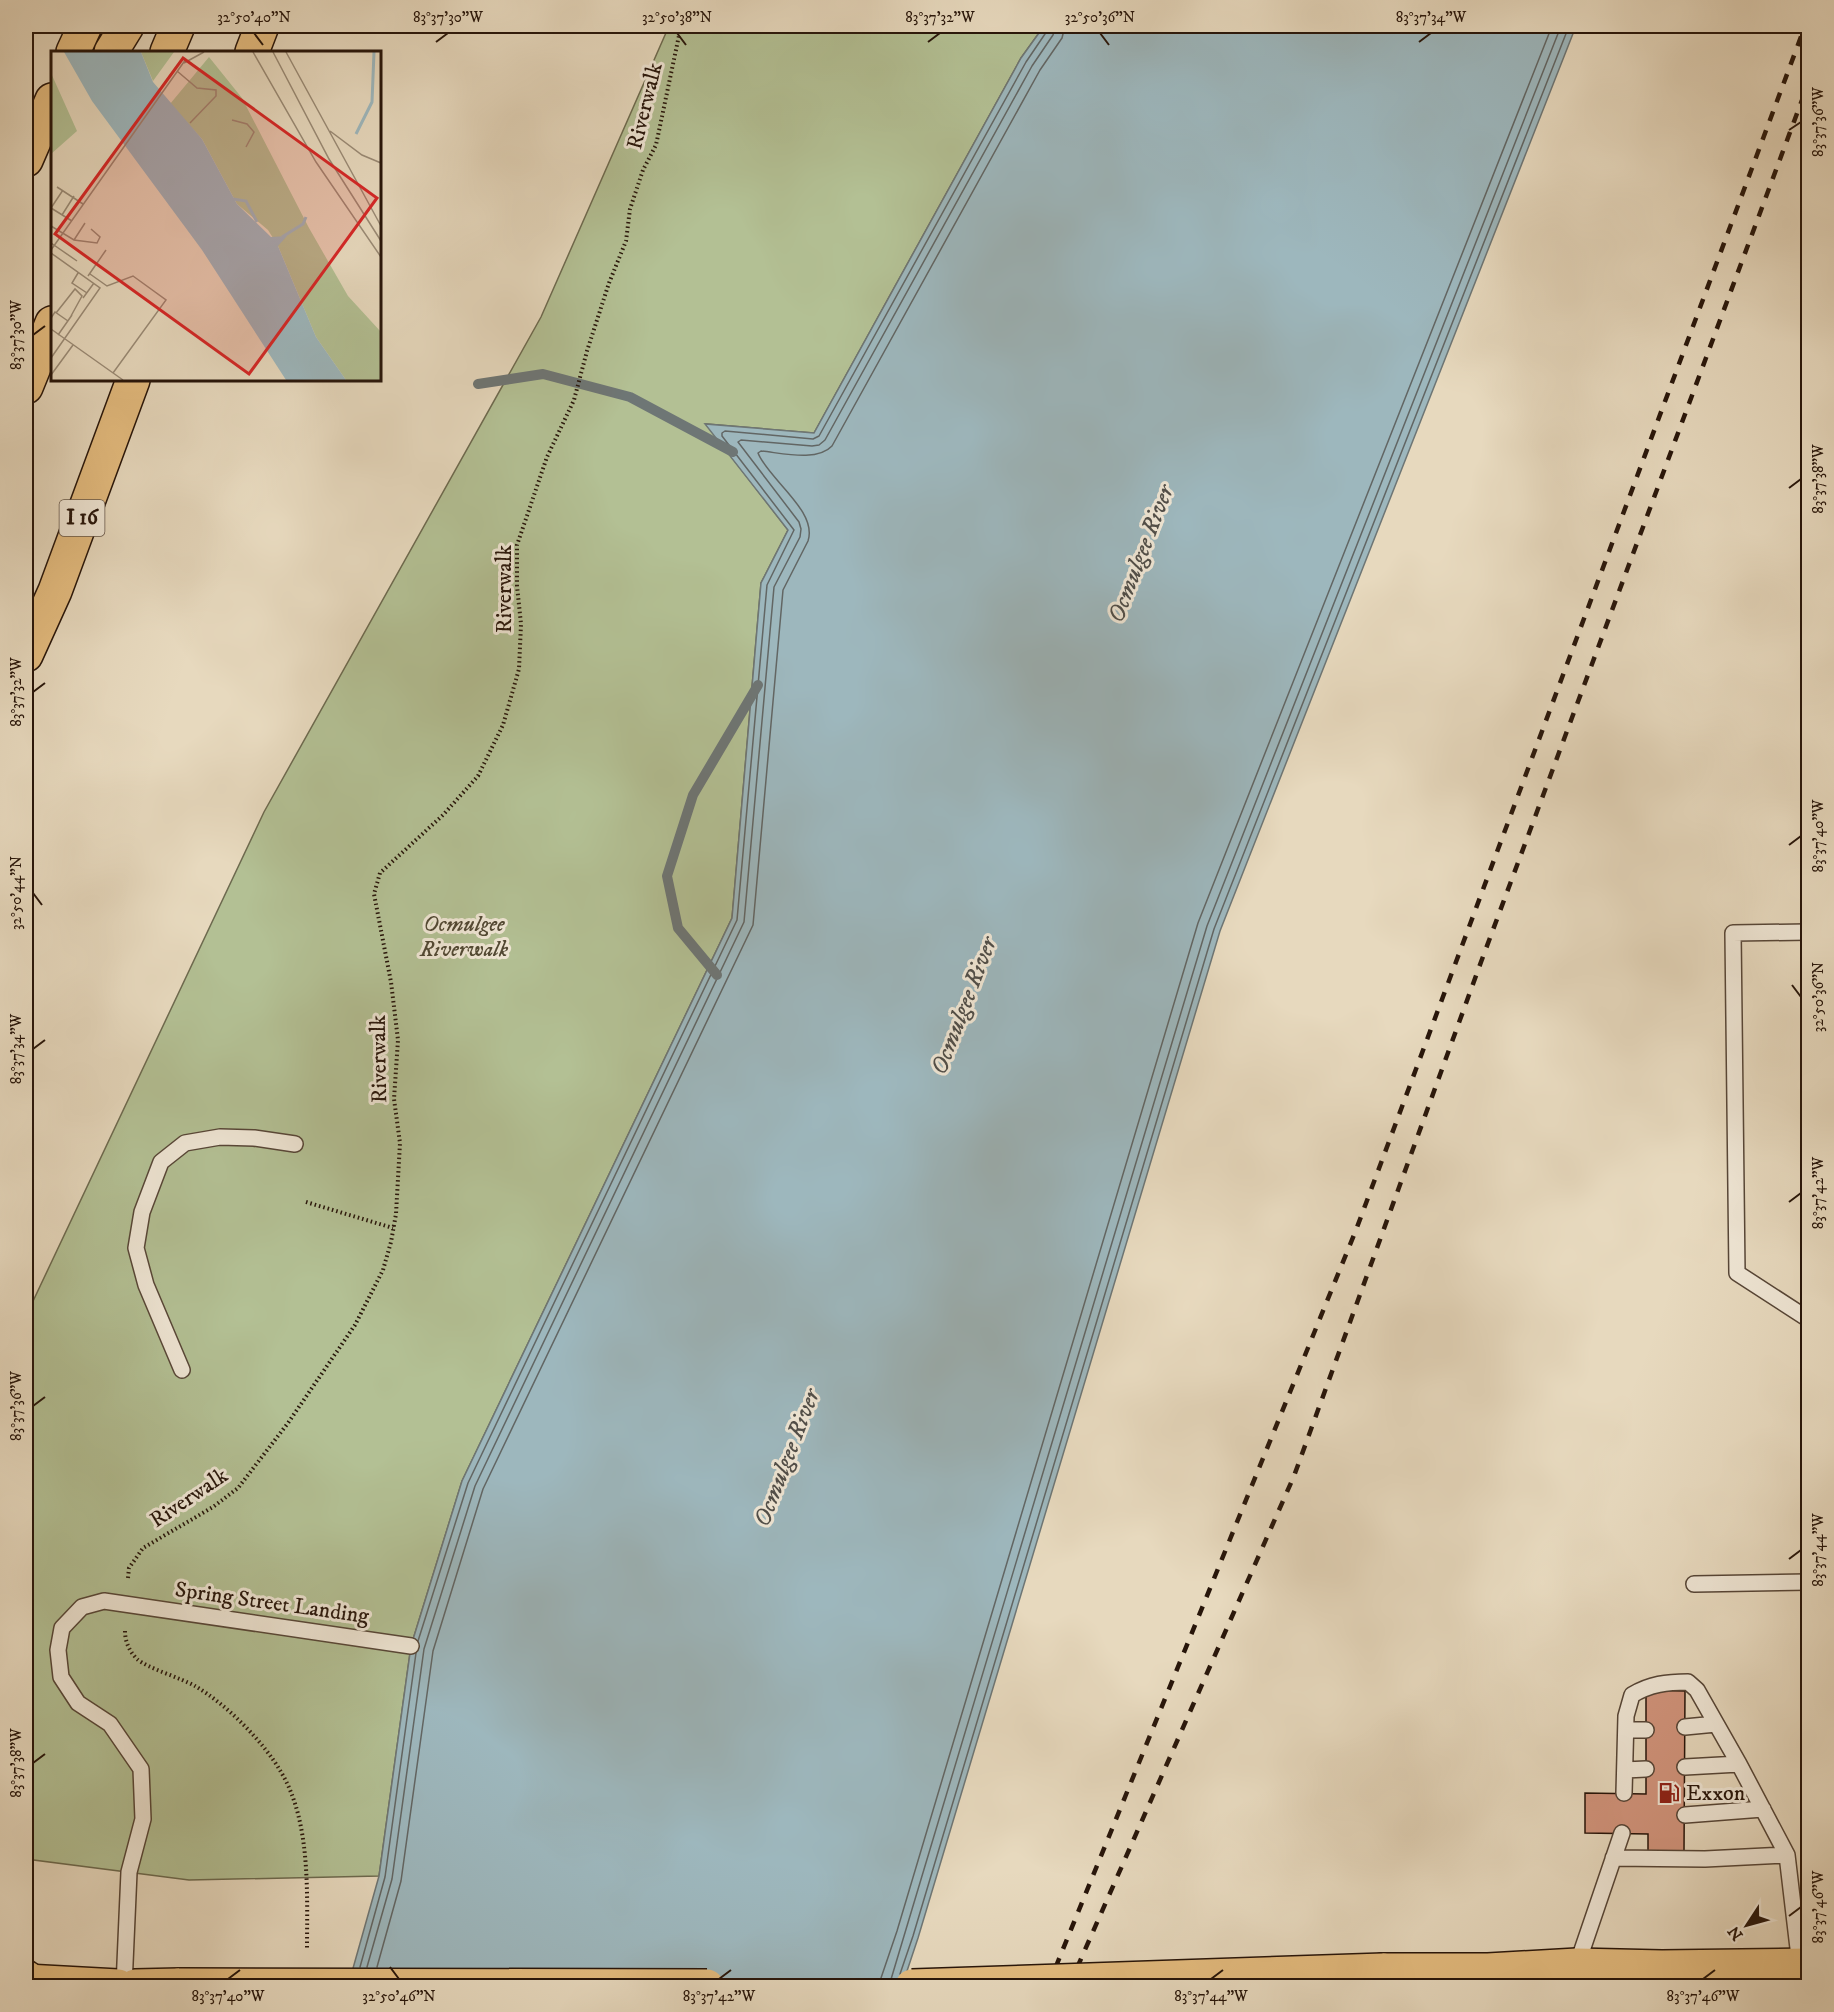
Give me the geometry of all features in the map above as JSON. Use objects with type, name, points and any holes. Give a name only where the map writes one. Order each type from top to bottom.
[{"type":"main road","points":[[74,51],[86,26]]},
{"type":"main road","points":[[112,51],[127,26]]},
{"type":"main road","points":[[166,51],[178,26]]},
{"type":"main road","points":[[252,51],[262,26]]},
{"type":"main road","points":[[26,160],[51,102]]},
{"type":"main road","points":[[26,185],[51,151]]},
{"type":"main road","points":[[26,387],[51,325]]},
{"type":"main road","name":"I 16","points":[[26,655],[55,591],[133,381]]},
{"type":"main road","points":[[912,1986],[1383,1970],[1488,1978],[1577,1965],[1663,1977],[1803,1972]]},
{"type":"main road","points":[[28,1980],[118,1986]]},
{"type":"main road","points":[[135,1986],[707,1986]]},
{"type":"lane","points":[[1809,932],[1733,933],[1737,1273],[1809,1319]]},
{"type":"lane","points":[[182,1370],[146,1285],[136,1248],[142,1212],[161,1162],[185,1143],[220,1137],[254,1138],[295,1144]]},
{"type":"lane","points":[[1694,1584],[1809,1582]]},
{"type":"lane","name":"Spring Street Landing","points":[[124,1986],[129,1872],[143,1819],[141,1768],[110,1724],[78,1702],[61,1677],[58,1650],[62,1628],[82,1607],[104,1601],[411,1646]]},
{"type":"lane","points":[[1624,1793],[1626,1716],[1632,1695],[1647,1686],[1688,1682],[1697,1690],[1787,1855],[1803,1972]]},
{"type":"lane","points":[[1685,1727],[1716,1724]]},
{"type":"lane","points":[[1626,1731],[1646,1730]]},
{"type":"lane","points":[[1684,1767],[1739,1764]]},
{"type":"lane","points":[[1625,1770],[1646,1769]]},
{"type":"lane","points":[[1685,1815],[1763,1809]]},
{"type":"lane","points":[[1577,1965],[1622,1833]]},
{"type":"lane","points":[[1613,1858],[1705,1859],[1787,1855]]},
{"type":"path","name":"Riverwalk","points":[[307,1953],[307,1886],[299,1815],[282,1774],[262,1743],[232,1714],[195,1686],[138,1660],[125,1641],[129,1568],[143,1548],[213,1507],[238,1488],[288,1423],[355,1325],[383,1270],[393,1228],[400,1143],[394,1099],[398,1040],[391,982],[374,894],[380,873],[443,815],[477,776],[503,725],[519,669],[521,624],[517,586],[517,545],[547,457],[574,400],[609,283],[626,241],[630,209],[656,145],[681,26]]},
{"type":"path","points":[[306,1202],[393,1228]]},
{"type":"green space","name":"Ocmulgee Riverwalk","points":[[669,26],[1044,26],[1021,58],[814,433],[706,424],[788,530],[761,583],[732,918],[462,1481],[411,1646],[379,1876],[189,1880],[26,1859],[26,1316],[264,812],[541,317]]},
{"type":"water","name":"Ocmulgee River","points":[[1044,26],[1576,26],[1220,931],[902,1986],[348,1986],[379,1876],[411,1646],[462,1481],[732,918],[761,583],[788,530],[705,424],[814,433],[1021,58]]},
{"type":"building","points":[[1646,1690],[1685,1691],[1684,1852],[1648,1852],[1648,1834],[1585,1833],[1585,1793],[1646,1794]]},
{"type":"waterway","points":[[478,384],[543,374],[630,397],[733,452]]},
{"type":"waterway","points":[[717,975],[678,928],[667,876],[693,795],[758,685]]},
{"type":"railway","points":[[1048,1986],[1356,1230],[1805,26]]},
{"type":"railway","points":[[1069,1986],[1294,1476],[1481,962],[1808,84]]},
{"type":"place","name":"Exxon","points":[[1669,1793]]}]
